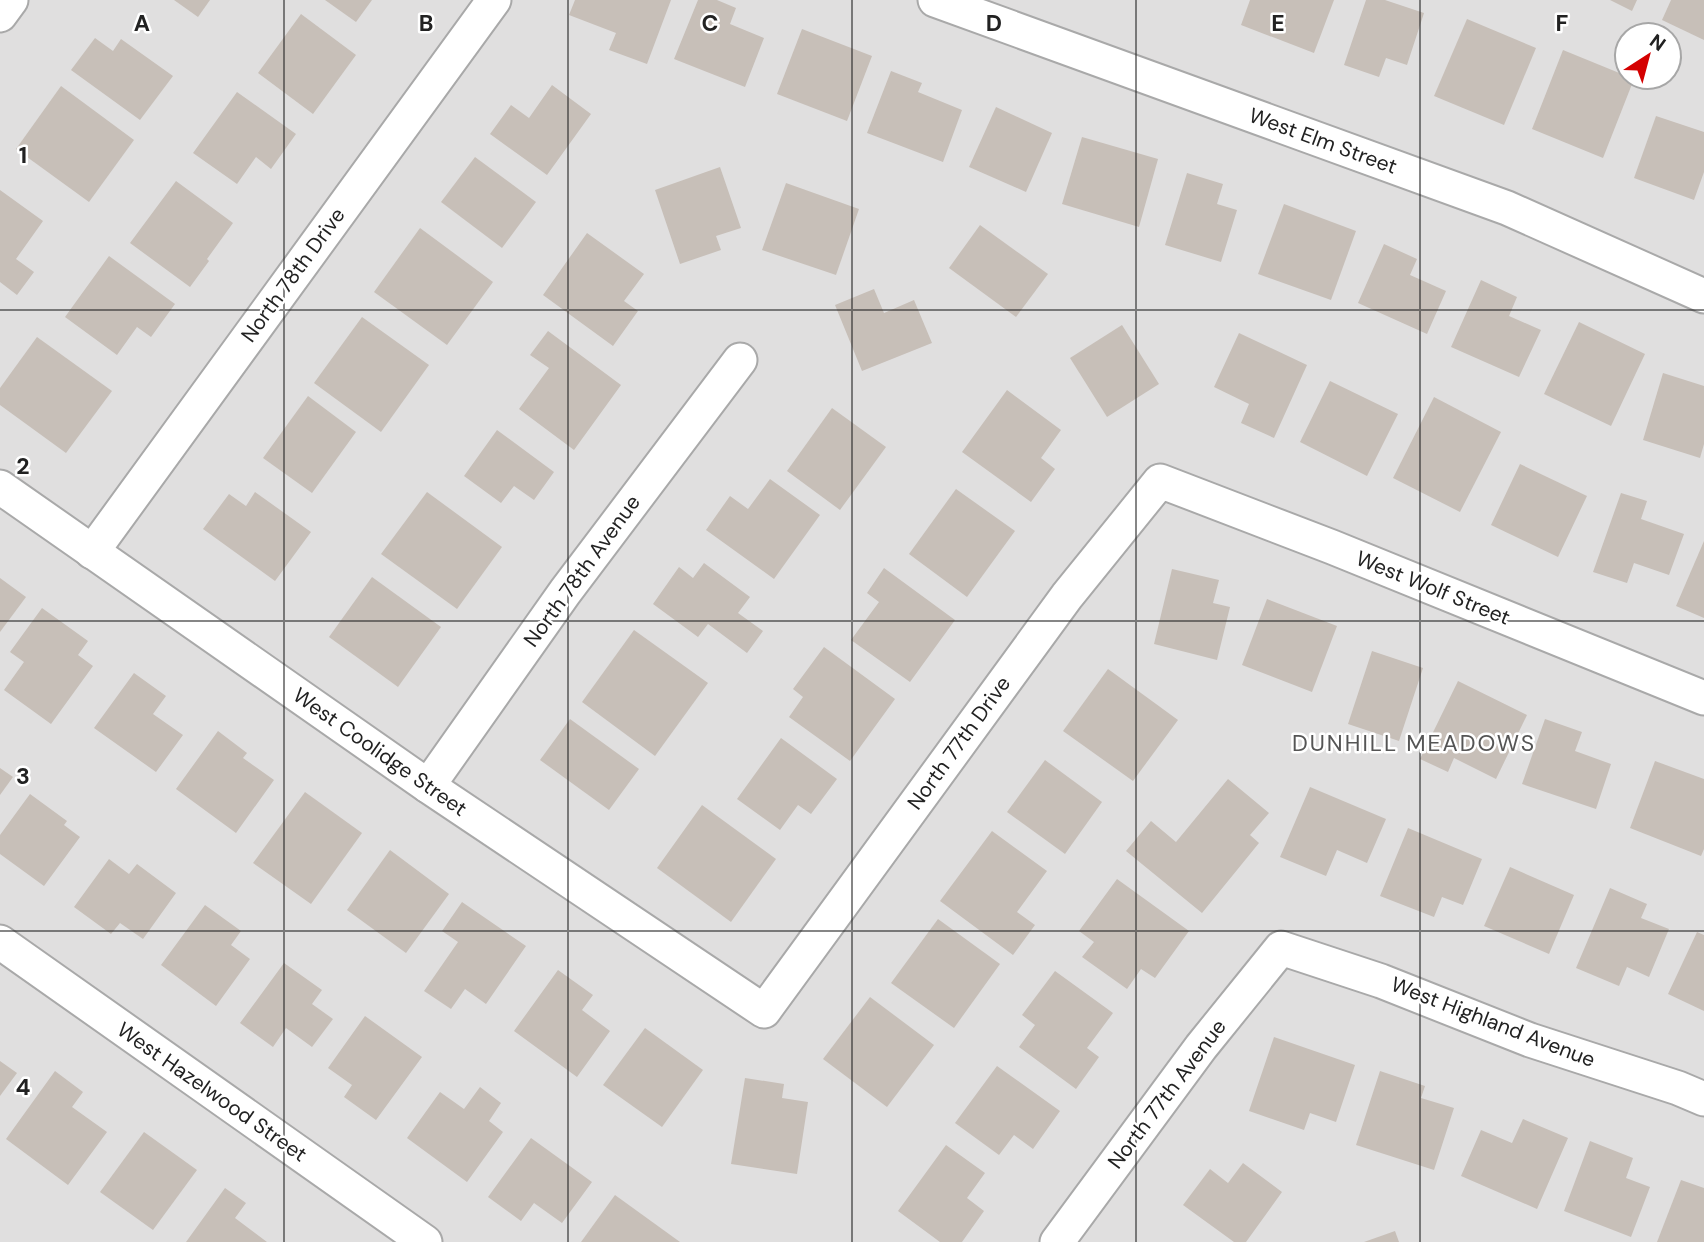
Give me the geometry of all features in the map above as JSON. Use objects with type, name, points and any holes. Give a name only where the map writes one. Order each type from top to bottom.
[{"type":"street","points":[[0,15],[11,0]]},
{"type":"street","name":"North 78th Drive","points":[[93,552],[494,0]]},
{"type":"street","name":"West Elm Street","points":[[935,0],[1507,208],[1704,296]]},
{"type":"street","name":"North 78th Avenue","points":[[428,786],[565,592],[740,360]]},
{"type":"street","name":"West Wolf Street","points":[[1160,481],[1332,547],[1704,698]]},
{"type":"street","name":"North 77th Drive","points":[[764,1011],[1067,596],[1160,481]]},
{"type":"street","name":"West Coolidge Street","points":[[0,487],[428,786],[764,1011]]},
{"type":"street","name":"West Hazelwood Street","points":[[0,943],[425,1242]]},
{"type":"street","name":"West Highland Avenue","points":[[1281,948],[1381,981],[1531,1040],[1704,1098]]},
{"type":"street","name":"North 77th Avenue","points":[[1057,1242],[1201,1047],[1281,948]]},
{"type":"shaded area","points":[[0,0],[1704,0],[1704,1242],[0,1242]]},
{"type":"building","points":[[174,0],[210,0],[198,17]]},
{"type":"building","points":[[325,0],[372,0],[356,22]]},
{"type":"building","points":[[575,0],[671,0],[647,64],[609,50],[616,33],[569,15]]},
{"type":"building","points":[[698,0],[717,0],[736,8],[730,24],[764,38],[745,87],[674,59]]},
{"type":"building","points":[[1250,0],[1334,0],[1314,53],[1241,25]]},
{"type":"building","points":[[1366,0],[1385,0],[1424,13],[1407,65],[1386,58],[1379,77],[1344,65]]},
{"type":"building","points":[[1610,0],[1637,0],[1632,11]]},
{"type":"building","points":[[1671,0],[1704,0],[1704,40],[1683,30],[1683,21],[1662,20]]},
{"type":"building","points":[[301,14],[356,55],[313,114],[258,73]]},
{"type":"building","points":[[1467,19],[1536,48],[1504,125],[1434,96]]},
{"type":"building","points":[[802,29],[872,56],[847,121],[777,94]]},
{"type":"building","points":[[95,38],[113,51],[121,39],[173,76],[140,120],[71,70]]},
{"type":"building","points":[[1563,50],[1613,70],[1613,91],[1629,91],[1603,158],[1532,129]]},
{"type":"building","points":[[891,71],[922,83],[918,92],[962,110],[943,162],[867,133]]},
{"type":"building","points":[[552,85],[591,114],[547,175],[490,134],[511,105],[529,118]]},
{"type":"building","points":[[61,86],[134,140],[89,202],[16,149]]},
{"type":"building","points":[[237,92],[296,134],[271,169],[256,157],[237,184],[193,153]]},
{"type":"building","points":[[996,107],[1052,133],[1026,192],[969,167]]},
{"type":"building","points":[[1656,116],[1704,132],[1704,172],[1694,200],[1634,178]]},
{"type":"building","points":[[1082,137],[1158,159],[1139,227],[1062,204]]},
{"type":"building","points":[[475,157],[536,202],[502,248],[441,202]]},
{"type":"building","points":[[720,167],[741,228],[716,236],[721,250],[680,264],[655,190]]},
{"type":"building","points":[[1187,173],[1223,184],[1217,204],[1237,210],[1221,262],[1165,245]]},
{"type":"building","points":[[176,181],[233,223],[190,287],[130,243]]},
{"type":"building","points":[[786,183],[859,209],[836,275],[762,250]]},
{"type":"building","points":[[0,190],[43,221],[16,259],[34,272],[17,295],[0,282]]},
{"type":"building","points":[[1284,204],[1356,231],[1331,300],[1258,274]]},
{"type":"building","points":[[980,225],[1048,274],[1016,317],[949,268]]},
{"type":"building","points":[[420,228],[493,282],[447,345],[374,292]]},
{"type":"building","points":[[587,233],[644,274],[624,301],[638,311],[613,346],[543,295]]},
{"type":"building","points":[[1384,244],[1417,259],[1410,275],[1446,291],[1427,334],[1358,303]]},
{"type":"building","points":[[109,256],[175,304],[151,337],[137,327],[117,355],[65,317]]},
{"type":"building","points":[[1481,280],[1517,297],[1509,316],[1541,330],[1519,377],[1451,347]]},
{"type":"building","points":[[874,289],[884,313],[914,300],[932,343],[862,371],[835,305]]},
{"type":"building","points":[[362,317],[429,365],[381,432],[314,383]]},
{"type":"building","points":[[1579,322],[1645,354],[1611,426],[1544,394]]},
{"type":"building","points":[[1122,325],[1159,384],[1107,417],[1070,358]]},
{"type":"building","points":[[548,331],[621,385],[574,450],[519,409],[549,368],[530,355]]},
{"type":"building","points":[[1239,333],[1307,365],[1274,438],[1241,423],[1249,404],[1214,387]]},
{"type":"building","points":[[37,337],[112,391],[66,453],[0,405],[0,388]]},
{"type":"building","points":[[1663,373],[1704,386],[1704,444],[1700,458],[1643,440]]},
{"type":"building","points":[[1330,381],[1398,414],[1367,476],[1300,442]]},
{"type":"building","points":[[1007,390],[1061,430],[1041,458],[1055,469],[1031,502],[962,452]]},
{"type":"building","points":[[308,396],[356,432],[312,493],[263,458]]},
{"type":"building","points":[[1434,397],[1501,432],[1460,512],[1393,478]]},
{"type":"building","points":[[832,408],[886,447],[840,510],[787,471]]},
{"type":"building","points":[[497,430],[554,472],[534,500],[514,486],[501,503],[464,476]]},
{"type":"building","points":[[1520,464],[1587,496],[1558,557],[1491,525]]},
{"type":"building","points":[[770,479],[820,515],[774,579],[706,530],[730,496],[748,509]]},
{"type":"building","points":[[956,489],[1015,531],[967,597],[909,554]]},
{"type":"building","points":[[255,492],[311,532],[275,581],[203,529],[229,494],[246,506]]},
{"type":"building","points":[[427,492],[502,547],[457,609],[381,554]]},
{"type":"building","points":[[1621,493],[1647,501],[1641,519],[1684,534],[1669,575],[1634,563],[1627,583],[1593,572]]},
{"type":"building","points":[[1704,541],[1704,618],[1676,606]]},
{"type":"building","points":[[704,563],[750,597],[738,613],[763,631],[747,653],[708,624],[698,637],[653,604],[679,567],[693,578]]},
{"type":"building","points":[[884,568],[955,620],[910,682],[851,640],[879,602],[867,593]]},
{"type":"building","points":[[1172,569],[1219,580],[1213,603],[1230,607],[1217,660],[1154,644]]},
{"type":"building","points":[[372,577],[441,627],[398,687],[329,637]]},
{"type":"building","points":[[0,578],[26,597],[0,632]]},
{"type":"building","points":[[1267,599],[1337,626],[1312,692],[1242,665]]},
{"type":"building","points":[[42,608],[88,641],[78,655],[93,666],[51,724],[4,690],[24,662],[10,652]]},
{"type":"building","points":[[634,630],[708,683],[655,756],[582,702]]},
{"type":"building","points":[[824,647],[895,699],[850,761],[789,717],[803,697],[793,689]]},
{"type":"building","points":[[1372,651],[1423,668],[1399,741],[1348,724]]},
{"type":"building","points":[[1108,669],[1178,720],[1133,781],[1063,731]]},
{"type":"building","points":[[134,673],[166,696],[153,714],[183,735],[156,772],[94,728]]},
{"type":"building","points":[[1458,681],[1527,715],[1496,779],[1454,758],[1448,772],[1420,759]]},
{"type":"building","points":[[570,719],[639,769],[609,810],[540,760]]},
{"type":"building","points":[[1545,719],[1582,732],[1575,751],[1611,764],[1596,809],[1522,784]]},
{"type":"building","points":[[218,731],[247,753],[243,758],[274,780],[236,833],[176,789]]},
{"type":"building","points":[[781,738],[837,779],[811,814],[798,805],[780,830],[737,799]]},
{"type":"building","points":[[1045,760],[1102,802],[1065,854],[1007,812]]},
{"type":"building","points":[[1655,761],[1704,779],[1704,849],[1701,856],[1630,828]]},
{"type":"building","points":[[0,768],[13,777],[0,795]]},
{"type":"building","points":[[1228,779],[1269,813],[1250,835],[1259,843],[1202,913],[1126,851],[1151,821],[1176,842]]},
{"type":"building","points":[[1310,787],[1386,819],[1367,863],[1337,850],[1326,876],[1280,857]]},
{"type":"building","points":[[305,792],[362,833],[311,904],[253,863]]},
{"type":"building","points":[[30,794],[67,821],[64,825],[80,837],[44,886],[0,854],[0,835]]},
{"type":"building","points":[[702,805],[776,859],[731,922],[657,868]]},
{"type":"building","points":[[1408,828],[1482,859],[1463,905],[1442,897],[1434,917],[1380,896]]},
{"type":"building","points":[[992,831],[1047,871],[1017,912],[1035,925],[1013,955],[940,901]]},
{"type":"building","points":[[390,850],[449,894],[406,953],[347,910]]},
{"type":"building","points":[[109,859],[129,874],[137,864],[176,893],[143,939],[120,923],[111,934],[74,907]]},
{"type":"building","points":[[1510,867],[1574,895],[1549,954],[1484,926]]},
{"type":"building","points":[[1117,879],[1189,931],[1155,978],[1141,969],[1127,989],[1082,957],[1094,942],[1079,931]]},
{"type":"building","points":[[1610,888],[1647,904],[1641,918],[1669,929],[1649,977],[1627,967],[1619,986],[1576,968]]},
{"type":"building","points":[[462,902],[526,946],[486,1004],[465,989],[451,1009],[424,991],[458,942],[442,931]]},
{"type":"building","points":[[205,905],[241,931],[231,945],[250,959],[216,1006],[161,965]]},
{"type":"building","points":[[938,919],[1000,964],[954,1028],[891,983]]},
{"type":"building","points":[[1697,932],[1704,935],[1704,1011],[1668,994]]},
{"type":"building","points":[[284,963],[322,990],[312,1004],[333,1019],[312,1047],[286,1028],[273,1047],[240,1023]]},
{"type":"building","points":[[558,970],[593,995],[582,1010],[610,1031],[577,1077],[514,1031]]},
{"type":"building","points":[[1055,971],[1113,1013],[1087,1048],[1099,1057],[1076,1089],[1019,1047],[1035,1025],[1022,1015]]},
{"type":"building","points":[[870,997],[934,1045],[887,1107],[823,1059]]},
{"type":"building","points":[[365,1016],[422,1057],[376,1120],[344,1097],[352,1085],[328,1068]]},
{"type":"building","points":[[645,1028],[703,1070],[662,1127],[603,1085]]},
{"type":"building","points":[[1274,1037],[1355,1065],[1336,1122],[1310,1113],[1304,1130],[1249,1111]]},
{"type":"building","points":[[0,1061],[17,1073],[0,1096]]},
{"type":"building","points":[[997,1066],[1060,1111],[1033,1149],[1014,1135],[999,1155],[955,1123]]},
{"type":"building","points":[[55,1071],[83,1092],[72,1107],[107,1132],[68,1185],[6,1139]]},
{"type":"building","points":[[1380,1071],[1425,1086],[1421,1098],[1454,1108],[1434,1170],[1356,1145]]},
{"type":"building","points":[[745,1078],[784,1084],[782,1098],[808,1102],[797,1174],[731,1164]]},
{"type":"building","points":[[480,1087],[501,1103],[489,1121],[503,1132],[467,1182],[407,1138],[440,1092],[464,1109]]},
{"type":"building","points":[[1523,1119],[1568,1138],[1537,1209],[1461,1176],[1481,1130],[1512,1143]]},
{"type":"building","points":[[144,1132],[197,1170],[153,1230],[100,1192]]},
{"type":"building","points":[[531,1138],[592,1182],[562,1223],[534,1203],[521,1221],[488,1197]]},
{"type":"building","points":[[1590,1141],[1633,1158],[1626,1178],[1650,1187],[1631,1237],[1564,1211]]},
{"type":"building","points":[[946,1145],[985,1173],[967,1198],[984,1211],[962,1242],[940,1242],[898,1211]]},
{"type":"building","points":[[1243,1163],[1282,1192],[1246,1242],[1234,1242],[1183,1205],[1210,1169],[1228,1183]]},
{"type":"building","points":[[1681,1180],[1704,1188],[1704,1242],[1657,1242]]},
{"type":"building","points":[[225,1188],[246,1203],[235,1218],[267,1242],[186,1242]]},
{"type":"building","points":[[615,1195],[680,1242],[581,1242]]},
{"type":"building","points":[[1395,1231],[1399,1242],[1364,1242]]},
{"type":"district","name":"DUNHILL MEADOWS","points":[[1414,743]]}]
